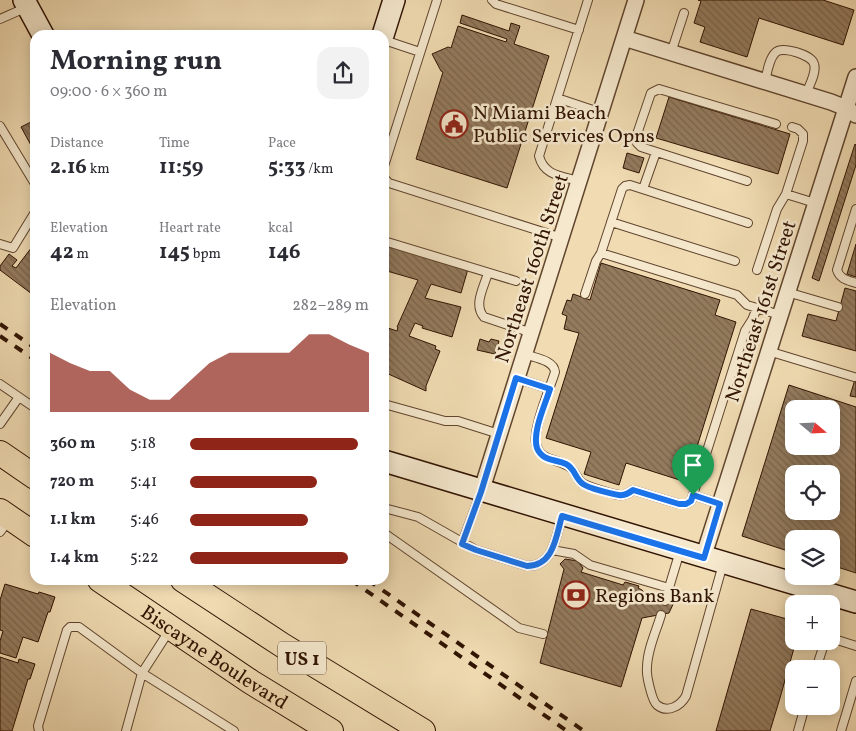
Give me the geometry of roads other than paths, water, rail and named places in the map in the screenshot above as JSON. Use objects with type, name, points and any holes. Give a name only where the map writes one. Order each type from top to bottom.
[{"type":"main road","points":[[385,30],[394,0]]},
{"type":"main road","points":[[26,3],[41,30]]},
{"type":"main road","points":[[0,453],[30,474]]},
{"type":"main road","points":[[389,463],[481,492],[856,602]]},
{"type":"main road","points":[[3,520],[30,533]]},
{"type":"main road","name":"Biscayne Boulevard","points":[[107,585],[251,682],[331,731]]},
{"type":"main road","name":"US 1","points":[[193,585],[282,646],[423,731]]},
{"type":"street","name":"Northeast 160th Street","points":[[481,492],[636,0]]},
{"type":"street","points":[[624,38],[806,94],[851,112]]},
{"type":"street","name":"Northeast 161st Street","points":[[713,561],[720,504],[815,203],[851,112],[856,77]]},
{"type":"lane","points":[[389,150],[437,0]]},
{"type":"lane","points":[[492,0],[496,4],[579,30]]},
{"type":"lane","points":[[580,181],[547,171],[541,164],[539,156],[588,0]]},
{"type":"lane","points":[[0,19],[26,3]]},
{"type":"lane","points":[[671,53],[684,12]]},
{"type":"lane","points":[[389,42],[420,52]]},
{"type":"lane","points":[[765,82],[774,54],[779,50],[785,49],[810,57],[814,61],[815,66],[806,94]]},
{"type":"lane","points":[[746,181],[641,147],[636,137],[651,93],[659,89],[776,124]]},
{"type":"lane","points":[[557,98],[602,112]]},
{"type":"lane","points":[[0,126],[30,176]]},
{"type":"lane","points":[[757,270],[777,209],[786,194],[803,141],[803,134],[798,129],[792,127]]},
{"type":"lane","points":[[643,189],[656,152]]},
{"type":"lane","points":[[389,183],[562,238]]},
{"type":"lane","points":[[585,294],[622,189],[625,186],[630,185],[748,223]]},
{"type":"lane","points":[[786,194],[815,203]]},
{"type":"lane","points":[[856,209],[837,270],[838,275],[856,283]]},
{"type":"lane","points":[[0,244],[13,248],[30,220]]},
{"type":"lane","points":[[611,222],[735,261]]},
{"type":"lane","points":[[389,243],[516,281]]},
{"type":"lane","points":[[601,253],[737,295],[747,304],[780,315]]},
{"type":"lane","points":[[488,273],[478,305],[479,312],[484,317],[532,333]]},
{"type":"lane","points":[[787,292],[838,307]]},
{"type":"lane","points":[[524,354],[551,363],[555,367],[556,372],[536,434],[538,450],[544,457],[566,464],[583,484],[620,496],[633,490],[679,504],[686,504],[691,501],[745,332],[757,308]]},
{"type":"lane","points":[[768,351],[854,377]]},
{"type":"lane","points":[[516,378],[550,389]]},
{"type":"lane","points":[[0,384],[30,405]]},
{"type":"lane","points":[[0,424],[20,398]]},
{"type":"lane","points":[[389,405],[445,421],[458,421],[499,434]]},
{"type":"lane","points":[[462,544],[481,492]]},
{"type":"lane","points":[[693,495],[720,504]]},
{"type":"lane","points":[[389,509],[418,517],[462,544],[476,550],[527,566],[535,566],[542,563],[552,550],[562,516]]},
{"type":"lane","points":[[389,537],[519,628],[542,634]]},
{"type":"lane","points":[[552,550],[574,554],[590,565],[669,588]]},
{"type":"lane","points":[[665,600],[680,551]]},
{"type":"lane","points":[[661,615],[648,656],[646,669],[653,700],[657,706],[671,708],[681,704],[686,696],[713,561]]},
{"type":"lane","points":[[39,731],[38,726],[66,630],[70,627],[79,626],[142,673],[234,731]]},
{"type":"lane","points":[[126,731],[142,673],[171,629]]},
{"type":"lane","points":[[840,641],[856,645]]},
{"type":"lane","points":[[841,731],[856,682]]},
{"type":"lane","points":[[798,731],[802,715]]},
{"type":"railway","points":[[0,324],[30,345]]},
{"type":"railway","points":[[0,336],[30,357]]},
{"type":"railway","points":[[358,585],[567,731]]},
{"type":"railway","points":[[375,585],[584,731]]},
{"type":"place","name":"N Miami Beach Public Services Opns","points":[[454,124]]},
{"type":"place","name":"Regions Bank","points":[[576,595]]}]
